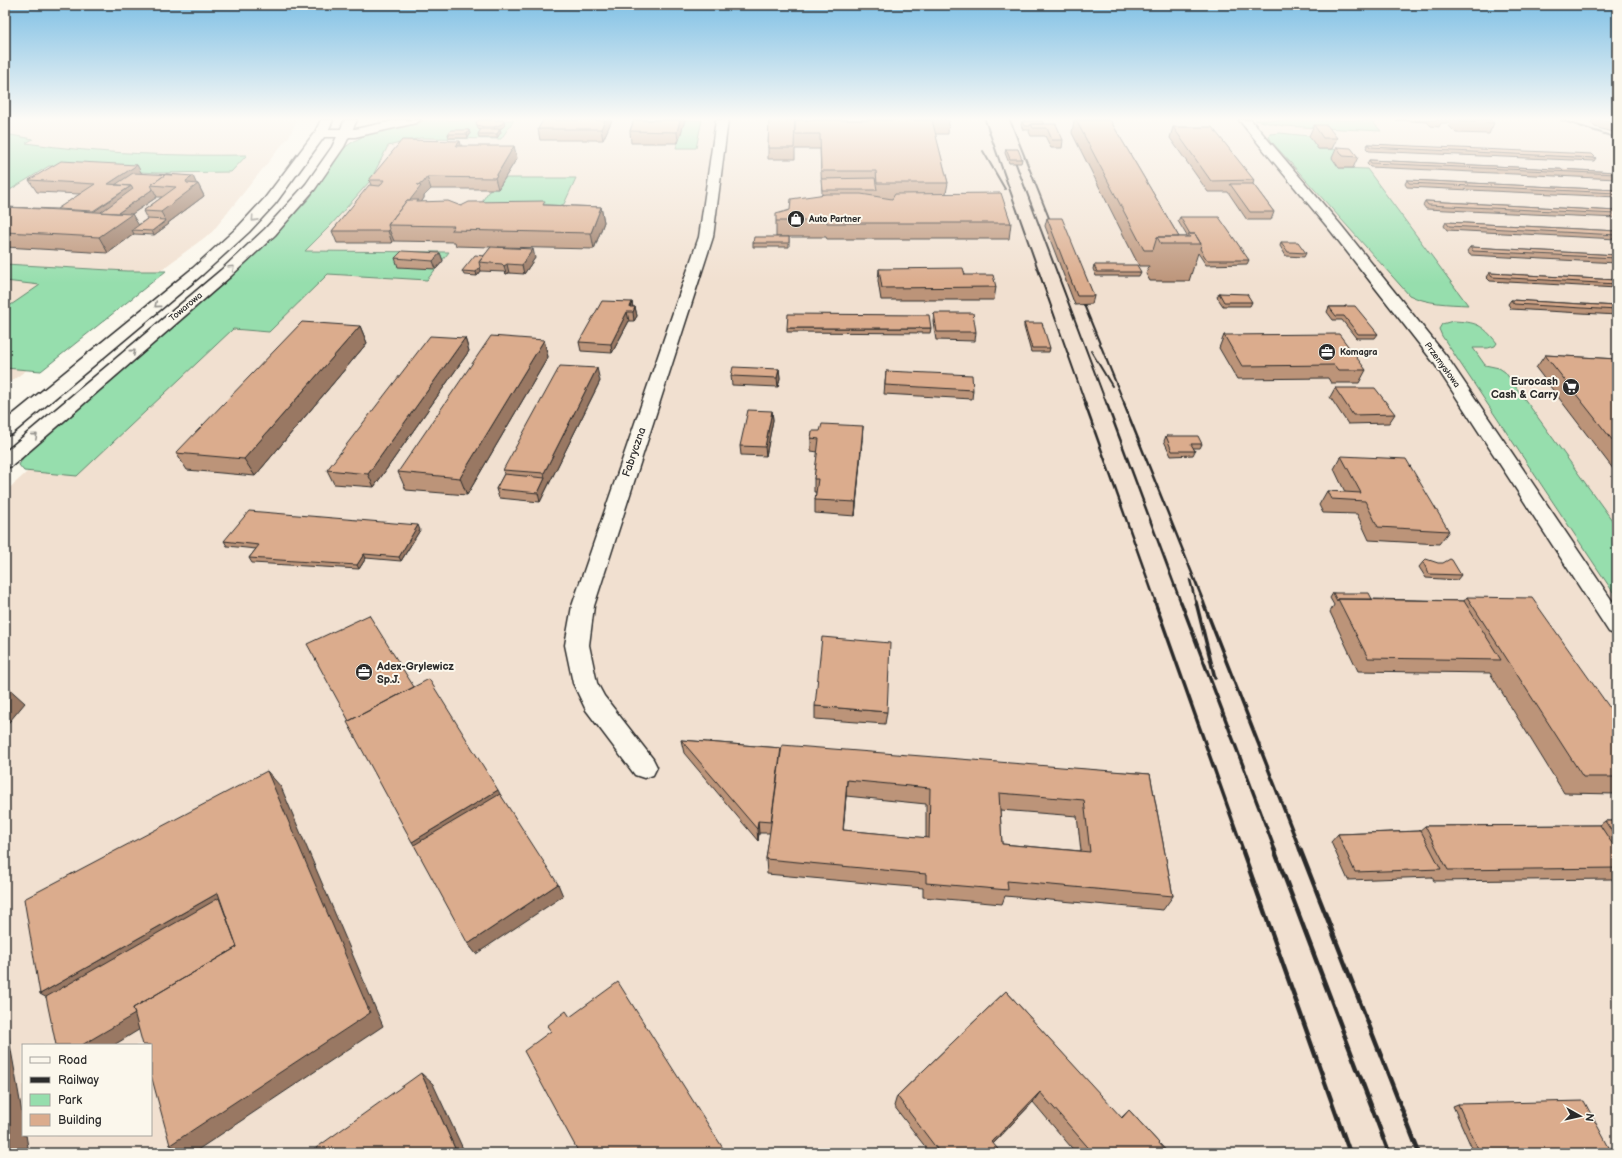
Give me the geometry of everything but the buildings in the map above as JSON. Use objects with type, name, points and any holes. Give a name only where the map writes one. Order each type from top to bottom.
[{"type":"street","name":"Towarowa","points":[[5,430],[198,271],[244,229],[270,201],[290,174]]},
{"type":"street","name":"Towarowa","points":[[5,462],[220,279],[297,204],[320,174]]},
{"type":"street","name":"Fabryczna","points":[[644,767],[595,703],[585,683],[577,645],[583,606],[706,237],[715,174]]},
{"type":"street","name":"Przemysłowa","points":[[1289,174],[1334,227],[1441,361],[1617,626]]},
{"type":"shaded area","points":[[5,174],[259,174],[212,232],[5,386]]},
{"type":"shaded area","points":[[342,174],[1617,174],[1617,1153],[5,1153],[5,492],[292,231]]},
{"type":"green space","points":[[5,174],[36,174],[5,193]]},
{"type":"green space","points":[[326,174],[374,174],[370,181],[330,226],[305,251],[449,252],[427,280],[328,274],[269,332],[233,329],[77,476],[24,471],[19,465],[25,454],[235,273],[309,199]]},
{"type":"green space","points":[[1301,174],[1371,174],[1468,305],[1430,302],[1409,295]]},
{"type":"green space","points":[[505,178],[576,178],[564,204],[554,208],[484,205],[483,200],[490,189],[498,189]]},
{"type":"green space","points":[[5,264],[127,271],[166,271],[41,371],[5,368],[5,309],[40,285],[5,281]]},
{"type":"green space","points":[[1453,321],[1467,322],[1478,325],[1483,328],[1497,343],[1495,346],[1488,348],[1473,348],[1485,365],[1499,368],[1505,372],[1617,527],[1617,598],[1442,336],[1439,329],[1442,324]]},
{"type":"railway","points":[[996,174],[1005,189]]},
{"type":"railway","points":[[1004,174],[1086,405]]},
{"type":"railway","points":[[1020,174],[1107,405]]},
{"type":"railway","points":[[1032,174],[1053,228]]},
{"type":"railway","points":[[1080,295],[1125,405]]},
{"type":"railway","points":[[1091,351],[1112,386]]},
{"type":"railway","points":[[1085,404],[1156,603]]},
{"type":"railway","points":[[1107,404],[1181,603]]},
{"type":"railway","points":[[1124,404],[1204,603]]},
{"type":"railway","points":[[1190,580],[1196,603]]},
{"type":"railway","points":[[1155,602],[1243,850]]},
{"type":"railway","points":[[1181,602],[1275,850]]},
{"type":"railway","points":[[1196,602],[1215,678]]},
{"type":"railway","points":[[1203,602],[1300,850]]},
{"type":"railway","points":[[1242,849],[1350,1153]]},
{"type":"railway","points":[[1274,849],[1389,1153]]},
{"type":"railway","points":[[1300,849],[1419,1153]]},
{"type":"place","name":"Auto Partner","points":[[796,219]]},
{"type":"place","name":"Komagra","points":[[1327,352]]},
{"type":"place","name":"Eurocash Cash & Carry","points":[[1571,387]]},
{"type":"place","name":"Adex-Grylewicz Sp.J.","points":[[364,672]]}]
